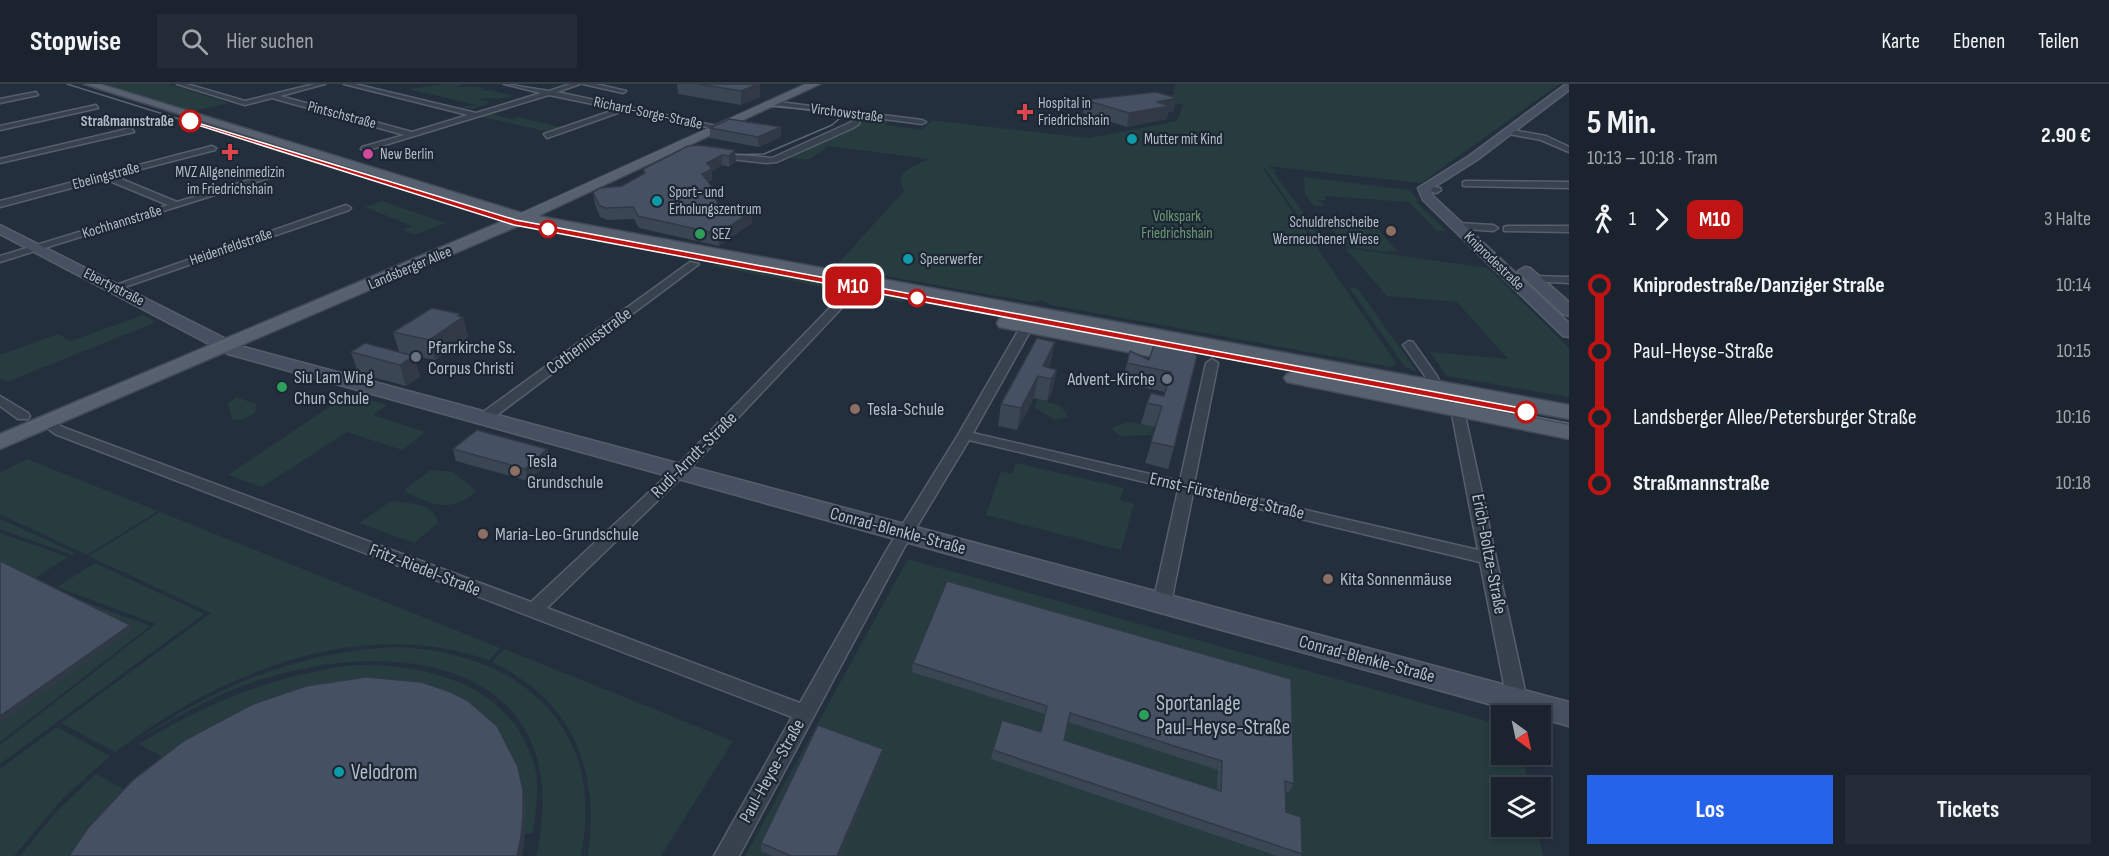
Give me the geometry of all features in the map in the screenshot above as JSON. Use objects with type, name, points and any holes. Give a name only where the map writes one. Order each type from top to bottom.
[{"type":"main road","points":[[89,84],[503,220],[694,264],[849,294],[1031,320],[1435,387],[1569,412]]},
{"type":"main road","name":"Landsberger Allee","points":[[0,425],[219,342],[503,220],[712,126],[799,84]]},
{"type":"main road","name":"Landsberger Allee","points":[[0,442],[48,423],[219,342],[482,223],[524,218],[674,148],[712,126],[815,84]]},
{"type":"main road","points":[[524,218],[1031,320],[1212,363],[1569,432]]},
{"type":"street","points":[[180,84],[245,103],[322,84]]},
{"type":"street","points":[[347,84],[476,115]]},
{"type":"street","name":"Richard-Sorge-Straße","points":[[507,84],[712,126]]},
{"type":"street","points":[[365,149],[577,84]]},
{"type":"street","points":[[585,84],[623,91]]},
{"type":"street","points":[[1431,189],[1568,86]]},
{"type":"street","points":[[0,101],[36,94]]},
{"type":"street","name":"Pintschstraße","points":[[272,96],[412,135]]},
{"type":"street","name":"Virchowstraße","points":[[771,103],[922,122]]},
{"type":"street","points":[[0,128],[96,107]]},
{"type":"street","points":[[547,136],[626,108]]},
{"type":"street","points":[[710,154],[766,161],[850,126],[856,122],[858,115]]},
{"type":"street","points":[[0,161],[131,130]]},
{"type":"street","points":[[1506,132],[1550,141],[1569,141]]},
{"type":"street","points":[[1550,141],[1569,150]]},
{"type":"street","name":"Ebelingstraße","points":[[0,204],[212,148]]},
{"type":"street","points":[[674,148],[692,151]]},
{"type":"street","points":[[1431,189],[1456,173],[1473,158]]},
{"type":"street","points":[[1456,173],[1490,184]]},
{"type":"street","name":"Kochhannstraße","points":[[0,259],[278,174]]},
{"type":"street","points":[[106,176],[177,205]]},
{"type":"street","points":[[1466,184],[1569,185]]},
{"type":"street","name":"Kniprodestraße","points":[[1569,311],[1431,189],[1427,197],[1569,332]]},
{"type":"street","name":"Heidenfeldstraße","points":[[116,287],[346,208]]},
{"type":"street","points":[[1457,226],[1493,228]]},
{"type":"street","name":"Ebertystraße","points":[[0,229],[219,342]]},
{"type":"street","points":[[1507,229],[1569,229]]},
{"type":"street","name":"Cotheniusstraße","points":[[484,418],[694,264]]},
{"type":"street","points":[[1534,279],[1569,280]]},
{"type":"street","name":"Rudi-Arndt-Straße","points":[[533,610],[679,472],[849,294]]},
{"type":"street","name":"Paul-Heyse-Straße","points":[[726,856],[905,532],[965,435],[1031,320]]},
{"type":"street","name":"Conrad-Blenkle-Straße","points":[[219,342],[679,472],[1569,714]]},
{"type":"street","points":[[1408,345],[1431,376],[1435,387]]},
{"type":"street","points":[[1162,603],[1212,363]]},
{"type":"street","points":[[0,400],[23,416]]},
{"type":"street","name":"Erich-Boltze-Straße","points":[[1458,409],[1517,700]]},
{"type":"street","name":"Fritz-Riedel-Straße","points":[[48,423],[60,431],[804,713]]},
{"type":"street","name":"Ernst-Fürstenberg-Straße","points":[[965,435],[1489,558]]},
{"type":"green space","points":[[104,84],[168,84],[229,103],[194,111]]},
{"type":"green space","points":[[462,84],[456,86],[485,88],[478,91],[490,90],[513,96],[478,100],[491,102],[473,109],[461,107],[476,105],[408,89]]},
{"type":"green space","name":"Volkspark Friedrichshain","points":[[1175,84],[1559,84],[1421,183],[1268,166],[1277,171],[1274,173],[1326,243],[1317,243],[1262,167],[1396,363],[1391,367],[1051,305],[1042,300],[1031,302],[835,267],[904,191],[900,181],[904,173],[929,159],[829,146],[808,160],[784,157],[804,151],[800,149],[859,122],[860,118],[888,121],[885,125],[922,130],[932,121],[929,120],[1089,138],[1177,121],[1183,105],[1172,102]]},
{"type":"green space","points":[[492,114],[565,128],[549,132],[482,117]]},
{"type":"green space","points":[[1304,177],[1409,190],[1419,201],[1416,202],[1446,231],[1437,231],[1409,202],[1324,196],[1326,200],[1318,200],[1325,206],[1314,206],[1305,194]]},
{"type":"green space","points":[[382,201],[446,223],[414,235],[403,230],[412,226],[365,207]]},
{"type":"green space","points":[[1347,226],[1377,228],[1397,251],[1384,251],[1399,254],[1345,246],[1330,227],[1349,228]]},
{"type":"green space","points":[[1345,248],[1488,268],[1569,348],[1569,397],[1447,376],[1430,352],[1508,359],[1457,302],[1387,296]]},
{"type":"green space","points":[[716,264],[904,299],[902,302],[713,266]]},
{"type":"green space","points":[[1349,287],[1358,289],[1417,372],[1405,367]]},
{"type":"green space","points":[[1061,310],[1411,374],[1392,373],[1060,312]]},
{"type":"green space","points":[[143,315],[156,322],[6,382],[0,378],[0,355],[58,334],[71,341]]},
{"type":"green space","points":[[349,394],[387,405],[373,415],[426,432],[402,450],[347,432],[262,487],[228,475]]},
{"type":"green space","points":[[236,397],[256,404],[255,413],[244,419],[232,420],[228,403]]},
{"type":"green space","points":[[1038,399],[1061,406],[1068,417],[1055,420],[1034,407]]},
{"type":"green space","points":[[1129,422],[1154,426],[1152,435],[1120,436],[1111,428]]},
{"type":"green space","points":[[27,459],[158,511],[87,555],[0,514],[0,473]]},
{"type":"green space","points":[[1016,463],[1124,488],[1120,500],[1134,504],[1121,550],[986,515],[1001,471],[1012,474]]},
{"type":"green space","points":[[431,470],[453,472],[475,490],[474,493],[457,503],[441,505],[406,492],[405,489]]},
{"type":"green space","points":[[391,501],[426,507],[438,523],[414,543],[359,523]]},
{"type":"green space","points":[[160,512],[500,648],[489,660],[439,648],[390,644],[341,649],[292,660],[245,676],[200,698],[115,752],[61,723],[211,613],[89,556]]},
{"type":"green space","points":[[0,519],[75,553],[72,555],[0,529]]},
{"type":"green space","points":[[0,533],[68,557],[32,580],[0,564]]},
{"type":"green space","name":"Sportanlage Paul-Heyse-Straße","points":[[908,559],[1491,722],[1491,765],[1524,765],[1527,777],[1491,777],[1491,837],[1539,837],[1543,856],[745,856]]},
{"type":"green space","points":[[95,563],[204,614],[0,764],[0,745],[156,624],[57,587]]},
{"type":"green space","points":[[53,590],[150,626],[0,742],[0,723]]},
{"type":"green space","points":[[399,647],[443,652],[483,664],[517,682],[546,705],[567,735],[581,770],[586,810],[581,856],[536,856],[542,793],[532,743],[507,706],[471,681],[426,666],[375,661],[321,666],[266,678],[215,697],[136,741],[197,704],[261,674],[328,655]]},
{"type":"green space","points":[[504,649],[733,741],[661,856],[588,856],[591,824],[589,794],[584,767],[575,741],[561,718],[543,697],[520,678],[492,662]]},
{"type":"green space","points":[[355,665],[411,669],[438,675],[463,684],[487,697],[507,715],[523,737],[536,772],[537,790],[533,833],[525,834],[525,807],[521,782],[513,759],[499,735],[172,762],[139,744],[216,703],[243,692],[297,675]]},
{"type":"green space","points":[[57,727],[110,756],[63,798],[14,856],[0,856],[0,769]]},
{"type":"green space","points":[[96,774],[129,792],[83,837],[68,856],[20,856],[57,811]]},
{"type":"building","points":[[698,84],[758,84],[741,91]]},
{"type":"building","points":[[1156,92],[1177,98],[1157,102],[1170,106],[1129,113],[1085,100]]},
{"type":"building","points":[[729,119],[781,127],[758,137],[710,128]]},
{"type":"building","name":"Sport- und Erholungszentrum","points":[[699,145],[735,150],[729,156],[722,155],[707,163],[712,169],[702,174],[716,192],[712,194],[719,205],[752,211],[718,234],[638,216],[633,207],[605,208],[599,205],[593,192],[600,188],[622,186],[645,173],[643,169],[688,146]]},
{"type":"building","points":[[432,308],[460,314],[458,316],[463,317],[429,340],[393,332]]},
{"type":"building","points":[[1037,338],[1055,342],[1043,366],[1057,370],[1051,379],[1038,376],[1021,408],[1001,404]]},
{"type":"building","points":[[365,343],[414,356],[400,365],[351,352]]},
{"type":"building","points":[[1154,345],[1192,352],[1197,356],[1174,447],[1151,442],[1162,406],[1147,403],[1151,393],[1164,396],[1171,372],[1127,363],[1130,351],[1149,360]]},
{"type":"building","points":[[477,430],[547,449],[525,469],[453,449]]},
{"type":"building","points":[[0,561],[130,625],[0,716]]},
{"type":"building","points":[[947,581],[1291,679],[1294,784],[1285,781],[1286,812],[1301,817],[1302,854],[993,750],[1002,720],[1041,732],[1047,706],[913,663]],"holes":[[[1070,713],[1222,761],[1221,791],[1064,740]]]},
{"type":"building","name":"Velodrom","points":[[366,677],[421,682],[451,692],[468,701],[497,726],[518,767],[523,790],[521,837],[517,856],[69,856],[88,828],[133,780],[185,740],[253,704],[306,686]]},
{"type":"building","points":[[818,725],[883,749],[837,856],[791,856],[761,843]]},
{"type":"tram line","points":[[67,84],[505,221]]},
{"type":"tram line","points":[[505,221],[808,84]]},
{"type":"tram line","points":[[719,155],[764,154],[832,125],[840,118],[824,111],[766,106]]},
{"type":"tram line","name":"M10","points":[[190,121],[514,222],[1526,412]]},
{"type":"tram line","points":[[0,436],[505,221]]},
{"type":"tram line","points":[[505,221],[1569,423]]},
{"type":"place","name":"Hospital in Friedrichshain","points":[[1025,112]]},
{"type":"place","name":"Straßmannstraße","points":[[190,121]]},
{"type":"place","name":"Mutter mit Kind","points":[[1132,139]]},
{"type":"place","name":"MVZ Allgeneinmedizin im Friedrichshain","points":[[230,152]]},
{"type":"place","name":"New Berlin","points":[[368,154]]},
{"type":"place","name":"Sport- und Erholungszentrum","points":[[657,201]]},
{"type":"place","name":"Schuldrehscheibe Werneuchener Wiese","points":[[1391,231]]},
{"type":"place","name":"SEZ","points":[[700,234]]},
{"type":"place","name":"Speerwerfer","points":[[908,259]]},
{"type":"place","name":"Pfarrkirche Ss. Corpus Christi","points":[[416,357]]},
{"type":"place","name":"Advent-Kirche","points":[[1167,379]]},
{"type":"place","name":"Siu Lam Wing Chun Schule","points":[[282,387]]},
{"type":"place","name":"Tesla-Schule","points":[[855,409]]},
{"type":"place","name":"Tesla Grundschule","points":[[515,471]]},
{"type":"place","name":"Maria-Leo-Grundschule","points":[[483,534]]},
{"type":"place","name":"Kita Sonnenmäuse","points":[[1328,579]]},
{"type":"place","name":"Sportanlage Paul-Heyse-Straße","points":[[1144,715]]},
{"type":"place","name":"Velodrom","points":[[339,772]]}]
